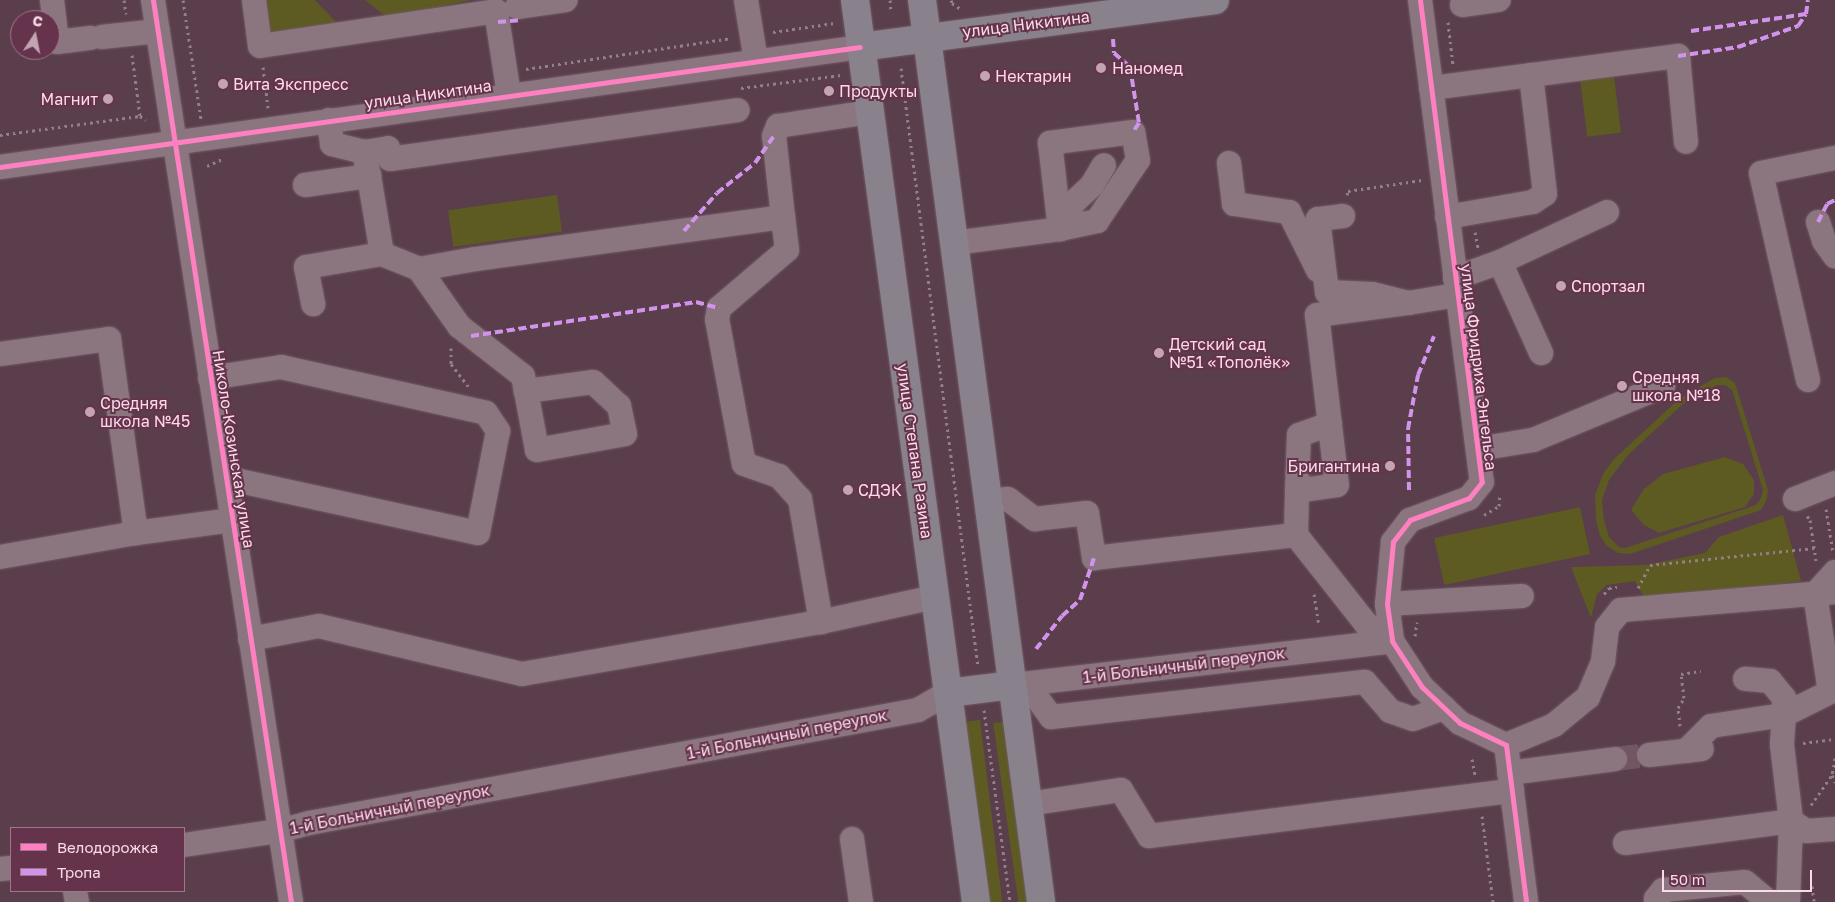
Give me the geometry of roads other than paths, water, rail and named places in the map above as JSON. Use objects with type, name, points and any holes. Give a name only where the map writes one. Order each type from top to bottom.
[{"type":"main road","name":"улица Степана Разина","points":[[854,0],[976,902]]},
{"type":"main road","points":[[922,0],[988,501],[1020,685],[1028,804],[1041,902]]},
{"type":"main road","name":"улица Никитина","points":[[860,46],[1179,2],[1215,0]]},
{"type":"main road","name":"1-й Больничный переулок","points":[[948,693],[1020,685]]},
{"type":"street","points":[[52,0],[57,42],[158,31]]},
{"type":"street","name":"Николо-Козинская улица","points":[[153,0],[290,902]]},
{"type":"street","points":[[254,0],[260,46],[496,11],[509,95]]},
{"type":"street","points":[[517,7],[566,0]]},
{"type":"street","points":[[746,0],[756,61]]},
{"type":"street","name":"улица Фридриха Энгельса","points":[[1420,0],[1482,482],[1469,498],[1410,520],[1393,542],[1387,604],[1392,641],[1422,688],[1460,723],[1506,745]]},
{"type":"street","points":[[1462,5],[1499,0]]},
{"type":"street","name":"улица Никитина","points":[[0,167],[860,46]]},
{"type":"street","points":[[1431,88],[1678,56],[1686,142]]},
{"type":"street","points":[[1447,217],[1532,202],[1546,194],[1530,75]]},
{"type":"street","points":[[329,120],[332,144],[364,152],[388,148],[390,159],[738,110]]},
{"type":"street","points":[[821,622],[800,499],[779,476],[744,464],[717,319],[720,308],[787,250],[774,136],[778,126],[869,112]]},
{"type":"street","points":[[954,243],[1060,229],[1097,221],[1138,160],[1133,132],[1050,143],[1060,229]]},
{"type":"street","points":[[364,152],[382,254]]},
{"type":"street","points":[[1808,380],[1761,173],[1835,158]]},
{"type":"street","points":[[1229,163],[1234,204],[1289,212],[1324,280]]},
{"type":"street","points":[[1060,229],[1074,202],[1092,185],[1104,165]]},
{"type":"street","points":[[305,185],[369,176]]},
{"type":"street","points":[[1297,491],[1337,485],[1317,315],[1408,304],[1456,287],[1490,258],[1607,212]]},
{"type":"street","points":[[1343,216],[1318,219],[1324,280],[1327,292],[1372,294],[1408,304]]},
{"type":"street","points":[[313,304],[306,267],[382,254],[419,269],[476,259],[783,218]]},
{"type":"street","points":[[1818,222],[1824,241],[1835,256]]},
{"type":"street","points":[[1490,258],[1541,353]]},
{"type":"street","points":[[419,269],[459,326],[523,376],[526,391]]},
{"type":"street","points":[[0,354],[109,339],[136,533]]},
{"type":"street","points":[[210,378],[281,367],[486,413],[498,431],[478,534],[226,478]]},
{"type":"street","points":[[1478,449],[1533,440],[1663,386]]},
{"type":"street","points":[[1330,424],[1299,435],[1296,535],[1367,625],[1392,641]]},
{"type":"street","points":[[1795,499],[1829,486]]},
{"type":"street","points":[[988,501],[1008,499],[1035,520],[1087,512],[1094,558],[1296,535]]},
{"type":"street","points":[[0,557],[136,533],[232,520]]},
{"type":"street","points":[[1526,902],[1506,745],[1554,725],[1588,696],[1603,661],[1607,627],[1622,610],[1826,586],[1830,692],[1784,715],[1711,726],[1684,751]]},
{"type":"street","points":[[1387,604],[1522,596]]},
{"type":"street","points":[[250,640],[319,626],[522,674],[821,622],[935,597]]},
{"type":"street","name":"1-й Больничный переулок","points":[[1020,685],[1392,641]]},
{"type":"street","points":[[1745,678],[1770,681],[1784,698],[1782,745],[1791,821],[1788,902]]},
{"type":"street","points":[[1020,685],[1051,717],[1365,682],[1390,711],[1413,719],[1444,708]]},
{"type":"street","name":"1-й Больничный переулок","points":[[185,844],[279,831],[309,823],[918,710],[948,693]]},
{"type":"street","points":[[1649,755],[1711,748]]},
{"type":"street","points":[[1028,804],[1121,790],[1149,836],[1479,796],[1511,782],[1614,759]]},
{"type":"street","points":[[1625,843],[1791,821],[1806,831],[1835,829]]},
{"type":"street","points":[[852,839],[861,902]]},
{"type":"street","points":[[1656,902],[1656,899],[1663,890],[1745,882],[1769,902]]},
{"type":"tunnel","points":[[1615,759],[1649,755]]},
{"type":"place","name":"Наномед","points":[[1101,68]]},
{"type":"place","name":"Нектарин","points":[[985,76]]},
{"type":"place","name":"Вита Экспресс","points":[[223,84]]},
{"type":"place","name":"Продукты","points":[[829,91]]},
{"type":"place","name":"Магнит","points":[[108,99]]},
{"type":"place","name":"Спортзал","points":[[1561,286]]},
{"type":"place","name":"Детский сад №51 «Тополёк»","points":[[1159,353]]},
{"type":"place","name":"Средняя школа №18","points":[[1622,386]]},
{"type":"place","name":"Средняя школа №45","points":[[90,412]]},
{"type":"place","name":"Бригантина","points":[[1390,466]]},
{"type":"place","name":"СДЭК","points":[[848,490]]}]
